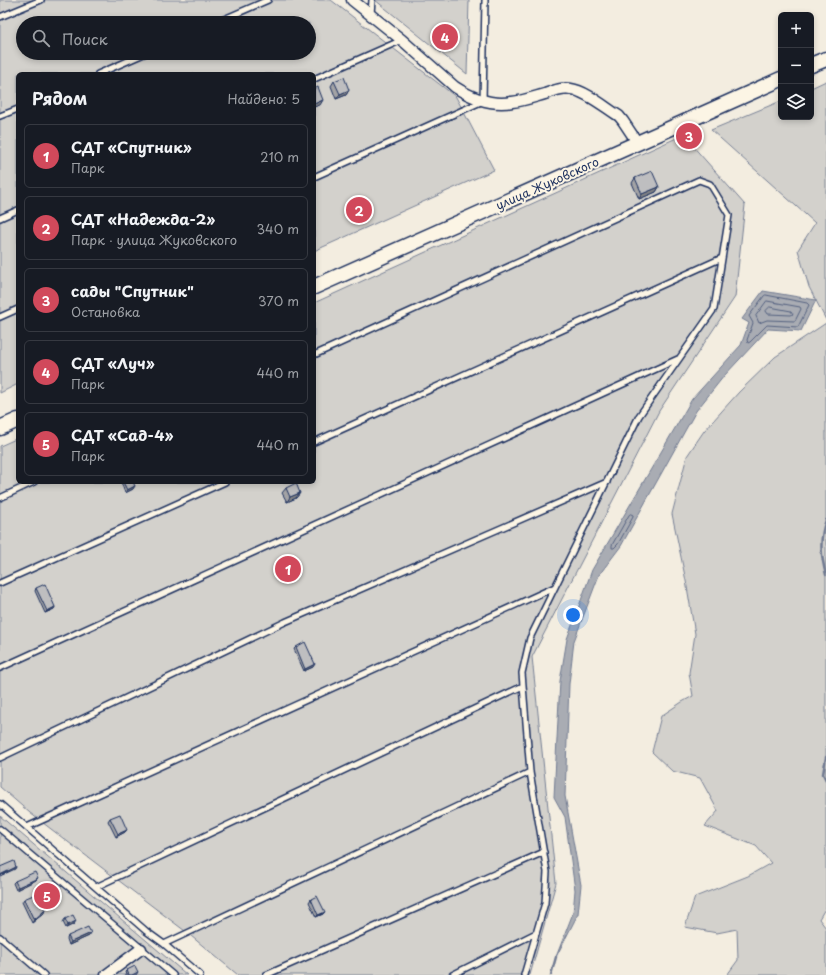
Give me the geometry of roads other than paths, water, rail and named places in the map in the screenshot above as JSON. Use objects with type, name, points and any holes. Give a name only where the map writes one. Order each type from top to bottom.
[{"type":"main road","points":[[814,64],[826,59]]},
{"type":"main road","name":"улица Жуковского","points":[[316,286],[778,79]]},
{"type":"main road","points":[[0,428],[16,421]]},
{"type":"street","points":[[352,0],[464,93],[484,101],[501,104],[563,88],[577,90],[619,116],[637,142]]},
{"type":"street","points":[[106,975],[141,949]]},
{"type":"lane","points":[[0,18],[41,0]]},
{"type":"lane","points":[[231,16],[268,0]]},
{"type":"lane","points":[[371,15],[372,0]]},
{"type":"lane","points":[[316,176],[484,101],[485,0]]},
{"type":"lane","points":[[316,78],[402,40]]},
{"type":"lane","points":[[103,72],[130,60]]},
{"type":"lane","points":[[0,116],[16,110]]},
{"type":"lane","points":[[316,354],[699,180],[710,184],[729,215],[714,309],[639,416],[530,638],[522,673],[530,772],[547,872],[544,903],[524,975]]},
{"type":"lane","points":[[0,218],[16,211]]},
{"type":"lane","points":[[316,441],[722,258]]},
{"type":"lane","points":[[0,317],[16,310]]},
{"type":"lane","points":[[0,668],[680,358]]},
{"type":"lane","points":[[0,758],[284,622],[607,482]]},
{"type":"lane","points":[[0,498],[30,484]]},
{"type":"lane","points":[[0,583],[221,484]]},
{"type":"lane","points":[[27,827],[555,587]]},
{"type":"lane","points":[[96,887],[523,686]]},
{"type":"lane","points":[[164,944],[530,772]]},
{"type":"lane","points":[[0,804],[146,931],[164,944],[200,975]]},
{"type":"lane","points":[[0,829],[173,975]]},
{"type":"lane","points":[[266,975],[544,852]]},
{"type":"lane","points":[[452,975],[536,933]]},
{"type":"lane","points":[[0,937],[44,975]]},
{"type":"water","points":[[763,291],[816,300],[801,331],[768,329],[724,376],[696,411],[621,546],[599,575],[574,641],[569,684],[565,796],[581,885],[578,914],[556,957],[573,913],[575,890],[565,817],[554,797],[560,681],[567,639],[592,570],[692,399],[741,345],[749,323],[742,319]]},
{"type":"waterway","points":[[826,520],[822,534],[823,561],[826,575]]},
{"type":"waterway","points":[[826,757],[823,774],[826,780]]},
{"type":"waterway","points":[[551,975],[556,957]]},
{"type":"place","name":"СДТ «Луч»","points":[[445,37]]},
{"type":"place","name":"сады \"Спутник\"","points":[[689,136]]},
{"type":"place","name":"СДТ «Надежда-2»","points":[[359,210]]},
{"type":"place","name":"СДТ «Спутник»","points":[[288,569]]},
{"type":"place","name":"СДТ «Сад-4»","points":[[47,896]]}]
